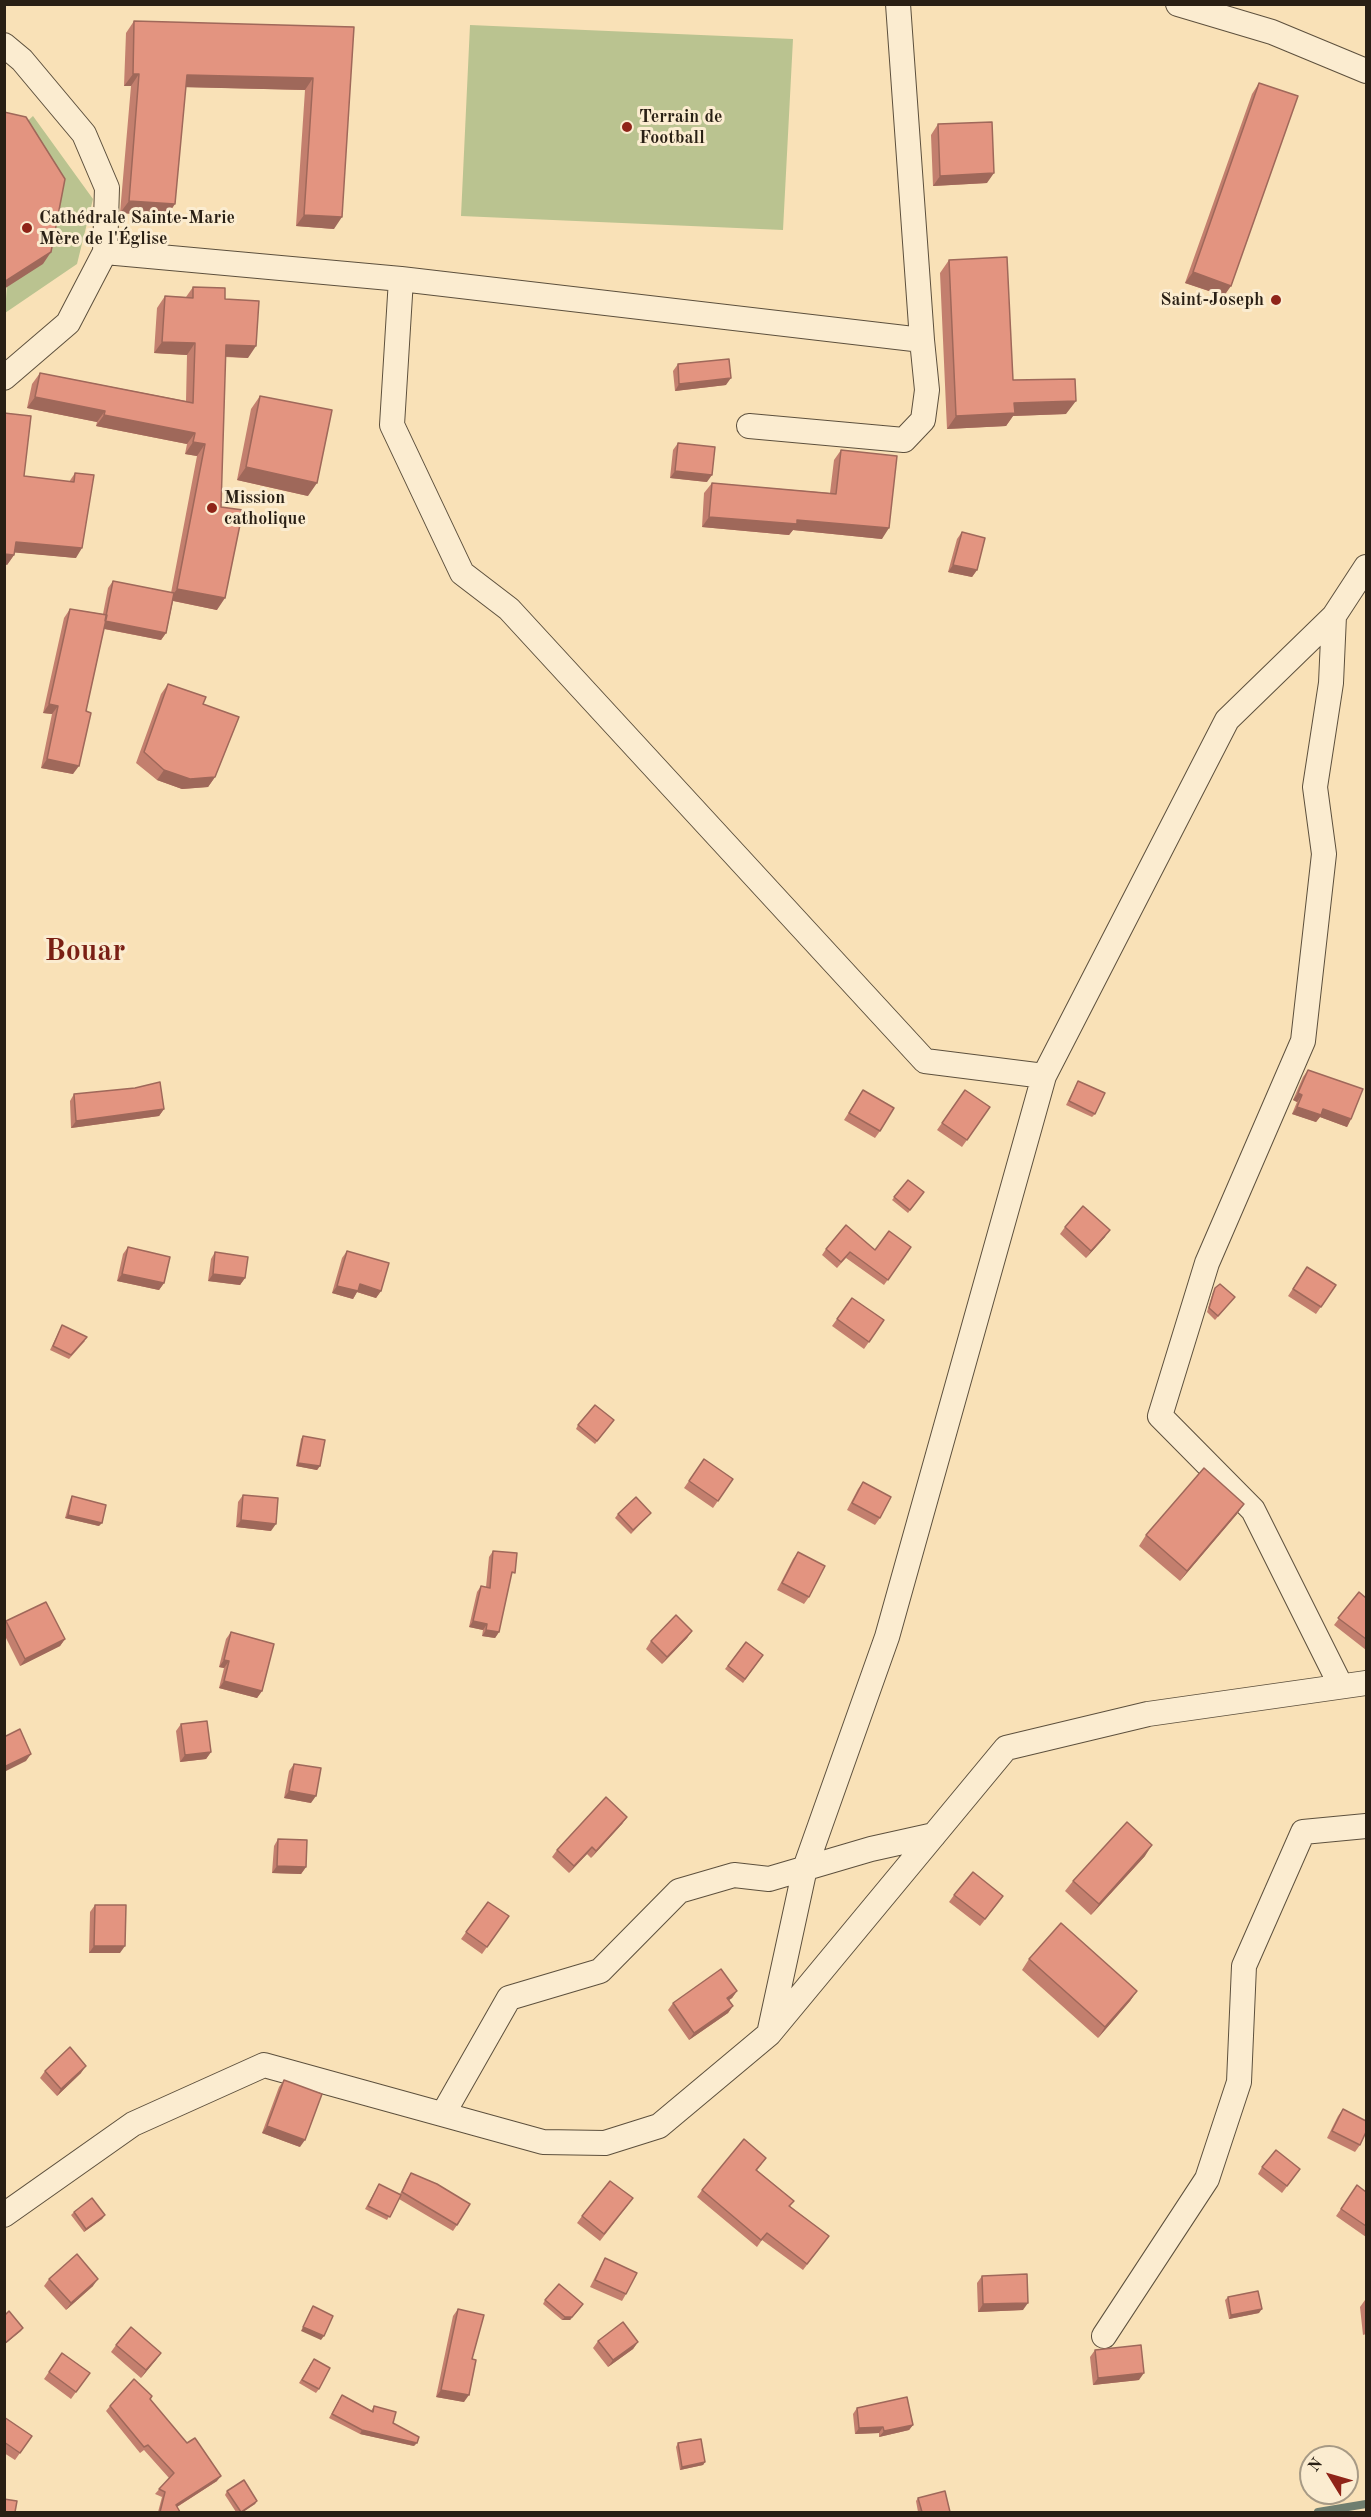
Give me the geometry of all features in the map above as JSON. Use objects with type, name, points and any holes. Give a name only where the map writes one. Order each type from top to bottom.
[{"type":"street","points":[[749,426],[904,440],[923,420],[927,390],[898,4]]},
{"type":"street","points":[[1178,4],[1272,32],[1366,71]]},
{"type":"street","points":[[4,45],[22,60],[84,134],[107,188],[105,252],[68,323],[4,378]]},
{"type":"street","points":[[105,252],[401,279],[922,340]]},
{"type":"street","points":[[401,279],[392,425],[462,573],[509,609],[925,1061],[1044,1076]]},
{"type":"street","points":[[769,2034],[805,1868],[887,1637],[1044,1076],[1227,720],[1334,616],[1366,567]]},
{"type":"street","points":[[1334,616],[1331,683],[1315,787],[1324,854],[1303,1041],[1208,1263],[1160,1416],[1253,1510],[1341,1686]]},
{"type":"street","points":[[4,2215],[133,2124],[264,2065],[543,2142],[605,2143],[659,2126],[769,2034],[1006,1748],[1148,1714],[1366,1683]]},
{"type":"street","points":[[1104,2336],[1207,2179],[1239,2082],[1244,1966],[1303,1832],[1366,1826]]},
{"type":"street","points":[[443,2114],[509,1998],[600,1971],[679,1891],[734,1875],[769,1879],[871,1849],[934,1835]]},
{"type":"green space","name":"Terrain de Football","points":[[470,25],[793,39],[783,230],[461,216]]},
{"type":"green space","points":[[33,116],[93,199],[77,264],[5,313],[18,130]]},
{"type":"building","points":[[134,21],[354,27],[342,217],[304,215],[313,78],[187,75],[175,204],[129,201],[139,74],[133,74]]},
{"type":"building","points":[[1259,83],[1298,96],[1231,286],[1193,272]]},
{"type":"building","name":"Cathédrale Sainte-Marie Mère de l'Église","points":[[4,112],[26,117],[65,179],[51,252],[4,282]]},
{"type":"building","points":[[992,122],[994,173],[940,176],[938,124]]},
{"type":"building","points":[[1007,257],[1013,380],[1075,379],[1076,401],[1014,403],[1015,413],[956,416],[949,260]]},
{"type":"building","points":[[193,287],[225,288],[225,299],[259,301],[256,346],[226,345],[221,507],[243,510],[225,598],[177,589],[205,444],[193,442],[195,433],[104,415],[105,411],[35,397],[40,373],[193,403],[195,343],[162,342],[165,296],[193,298]]},
{"type":"building","points":[[729,359],[731,378],[679,384],[678,364]]},
{"type":"building","points":[[260,396],[332,410],[317,483],[246,467]]},
{"type":"building","points":[[4,413],[31,416],[24,476],[74,482],[75,473],[94,475],[82,548],[16,542],[14,555],[4,554]]},
{"type":"building","points":[[678,443],[715,447],[712,475],[675,471]]},
{"type":"building","points":[[841,450],[897,456],[889,528],[797,520],[797,524],[709,517],[712,483],[836,494]]},
{"type":"building","points":[[962,532],[985,538],[977,570],[953,565]]},
{"type":"building","points":[[113,581],[174,593],[166,633],[105,621]]},
{"type":"building","points":[[70,609],[107,615],[86,711],[91,713],[79,766],[47,759],[58,706],[49,704]]},
{"type":"building","points":[[168,684],[206,697],[203,704],[239,717],[215,777],[190,779],[164,770],[144,752]]},
{"type":"building","points":[[1308,1070],[1363,1089],[1351,1119],[1323,1109],[1321,1115],[1297,1107],[1302,1095],[1298,1093]]},
{"type":"building","points":[[1078,1081],[1105,1093],[1095,1114],[1069,1101]]},
{"type":"building","points":[[160,1082],[164,1109],[76,1121],[74,1094],[135,1088]]},
{"type":"building","points":[[863,1090],[894,1108],[880,1131],[849,1113]]},
{"type":"building","points":[[965,1090],[990,1107],[967,1140],[942,1123]]},
{"type":"building","points":[[908,1180],[924,1192],[910,1210],[894,1197]]},
{"type":"building","points":[[1083,1206],[1110,1230],[1091,1251],[1065,1227]]},
{"type":"building","points":[[846,1225],[875,1250],[889,1231],[911,1247],[888,1280],[850,1252],[841,1262],[826,1249]]},
{"type":"building","points":[[128,1247],[170,1257],[164,1283],[122,1274]]},
{"type":"building","points":[[347,1251],[389,1263],[381,1291],[360,1284],[358,1291],[337,1286]]},
{"type":"building","points":[[215,1252],[248,1257],[245,1278],[213,1274]]},
{"type":"building","points":[[1307,1267],[1336,1285],[1321,1307],[1293,1289]]},
{"type":"building","points":[[1220,1284],[1235,1297],[1218,1316],[1209,1308],[1215,1288]]},
{"type":"building","points":[[852,1298],[884,1320],[869,1342],[837,1319]]},
{"type":"building","points":[[62,1325],[87,1337],[71,1355],[53,1346]]},
{"type":"building","points":[[595,1405],[614,1420],[597,1441],[578,1425]]},
{"type":"building","points":[[303,1436],[325,1440],[320,1466],[298,1463]]},
{"type":"building","points":[[704,1459],[733,1479],[718,1501],[689,1481]]},
{"type":"building","points":[[1204,1468],[1244,1504],[1187,1571],[1146,1535]]},
{"type":"building","points":[[863,1482],[891,1497],[880,1518],[852,1503]]},
{"type":"building","points":[[243,1495],[278,1498],[276,1524],[241,1520]]},
{"type":"building","points":[[72,1496],[106,1505],[102,1523],[68,1515]]},
{"type":"building","points":[[636,1497],[651,1513],[633,1530],[618,1514]]},
{"type":"building","points":[[493,1551],[517,1553],[515,1573],[512,1572],[499,1632],[486,1630],[487,1624],[473,1621],[481,1586],[490,1588]]},
{"type":"building","points":[[798,1552],[825,1566],[809,1597],[782,1583]]},
{"type":"building","points":[[1359,1592],[1366,1598],[1366,1639],[1338,1618]]},
{"type":"building","points":[[46,1602],[65,1639],[25,1659],[6,1621]]},
{"type":"building","points":[[676,1615],[692,1631],[667,1657],[651,1641]]},
{"type":"building","points":[[231,1632],[274,1644],[262,1691],[224,1681],[229,1661],[224,1660]]},
{"type":"building","points":[[746,1642],[763,1655],[745,1679],[728,1666]]},
{"type":"building","points":[[207,1721],[211,1752],[185,1755],[181,1724]]},
{"type":"building","points":[[20,1729],[31,1754],[4,1767],[4,1737]]},
{"type":"building","points":[[294,1764],[321,1768],[316,1796],[289,1791]]},
{"type":"building","points":[[606,1797],[627,1817],[596,1851],[592,1847],[574,1866],[557,1850]]},
{"type":"building","points":[[1127,1822],[1152,1845],[1099,1904],[1073,1881]]},
{"type":"building","points":[[278,1839],[307,1840],[306,1867],[277,1866]]},
{"type":"building","points":[[973,1872],[1003,1896],[985,1919],[954,1895]]},
{"type":"building","points":[[488,1902],[509,1916],[487,1947],[466,1932]]},
{"type":"building","points":[[95,1905],[126,1905],[125,1946],[94,1946]]},
{"type":"building","points":[[1061,1923],[1137,1991],[1105,2027],[1029,1959]]},
{"type":"building","points":[[721,1969],[737,1991],[727,1998],[733,2006],[694,2033],[673,2003]]},
{"type":"building","points":[[70,2047],[86,2066],[61,2089],[45,2071]]},
{"type":"building","points":[[284,2080],[322,2094],[305,2140],[267,2126]]},
{"type":"building","points":[[1343,2109],[1366,2121],[1366,2132],[1360,2145],[1332,2131]]},
{"type":"building","points":[[744,2139],[766,2158],[756,2170],[794,2201],[789,2206],[829,2236],[807,2264],[767,2233],[761,2240],[702,2190]]},
{"type":"building","points":[[1276,2150],[1300,2169],[1287,2186],[1262,2167]]},
{"type":"building","points":[[411,2173],[437,2184],[470,2204],[457,2225],[402,2192]]},
{"type":"building","points":[[610,2181],[633,2198],[604,2234],[582,2216]]},
{"type":"building","points":[[379,2184],[401,2195],[390,2217],[368,2206]]},
{"type":"building","points":[[1357,2185],[1366,2192],[1366,2226],[1341,2209]]},
{"type":"building","points":[[92,2198],[105,2215],[86,2229],[74,2212]]},
{"type":"building","points":[[77,2254],[98,2279],[71,2303],[49,2279]]},
{"type":"building","points":[[605,2258],[637,2273],[626,2294],[595,2280]]},
{"type":"building","points":[[1027,2274],[1028,2303],[983,2304],[982,2276]]},
{"type":"building","points":[[559,2284],[583,2304],[572,2317],[565,2317],[545,2300]]},
{"type":"building","points":[[1258,2291],[1262,2309],[1231,2315],[1228,2297]]},
{"type":"building","points":[[313,2306],[333,2316],[324,2336],[303,2327]]},
{"type":"building","points":[[458,2309],[484,2315],[472,2359],[476,2360],[469,2395],[441,2390]]},
{"type":"building","points":[[9,2311],[23,2328],[4,2344],[4,2316]]},
{"type":"building","points":[[623,2322],[638,2342],[613,2360],[598,2341]]},
{"type":"building","points":[[131,2327],[161,2353],[146,2370],[116,2345]]},
{"type":"building","points":[[1141,2345],[1144,2373],[1098,2378],[1095,2350]]},
{"type":"building","points":[[62,2353],[90,2373],[76,2392],[49,2372]]},
{"type":"building","points":[[314,2359],[330,2368],[319,2389],[302,2380]]},
{"type":"building","points":[[134,2379],[152,2396],[150,2399],[187,2443],[195,2438],[221,2476],[176,2505],[180,2512],[160,2512],[165,2492],[159,2489],[174,2473],[148,2445],[144,2447],[110,2406]]},
{"type":"building","points":[[342,2395],[373,2412],[374,2406],[396,2412],[393,2423],[419,2437],[417,2443],[362,2430],[332,2414]]},
{"type":"building","points":[[907,2397],[913,2425],[884,2431],[883,2427],[859,2428],[857,2408]]},
{"type":"building","points":[[4,2417],[32,2436],[20,2453],[4,2442]]},
{"type":"building","points":[[701,2439],[705,2462],[682,2467],[678,2443]]},
{"type":"building","points":[[244,2480],[257,2501],[241,2512],[227,2491]]},
{"type":"building","points":[[945,2491],[950,2512],[922,2512],[918,2498]]},
{"type":"building","points":[[4,2499],[17,2501],[15,2512],[4,2512]]},
{"type":"waterway","points":[[1318,2512],[1366,2504]]},
{"type":"place","name":"Terrain de Football","points":[[627,127]]},
{"type":"place","name":"Cathédrale Sainte-Marie Mère de l'Église","points":[[27,228]]},
{"type":"place","name":"Saint-Joseph","points":[[1276,300]]},
{"type":"place","name":"Mission catholique","points":[[212,508]]},
{"type":"district","name":"Bouar","points":[[85,952]]}]
